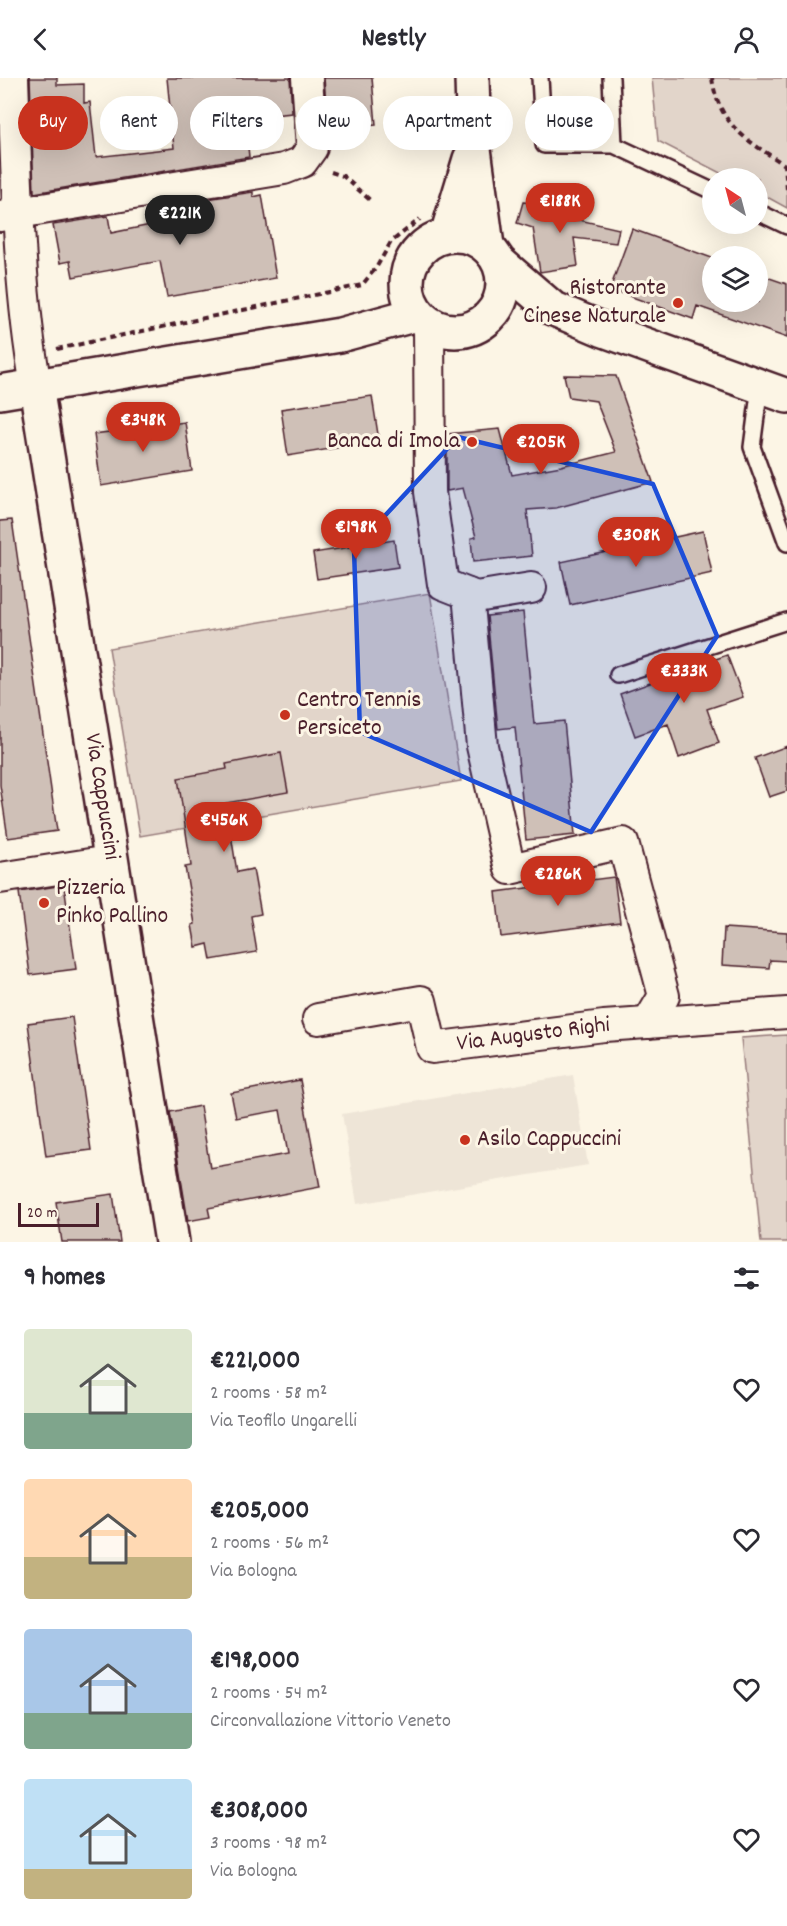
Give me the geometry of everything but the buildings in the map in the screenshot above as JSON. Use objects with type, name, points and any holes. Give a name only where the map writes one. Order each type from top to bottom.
[{"type":"main road","points":[[472,78],[473,96]]},
{"type":"main road","points":[[447,235],[474,150]]},
{"type":"main road","points":[[474,150],[494,255],[504,279],[503,294],[497,309],[487,321],[473,328],[458,332],[443,330],[423,319],[409,299],[406,282],[410,266],[418,251],[431,240],[447,235],[464,234],[494,255],[552,308],[773,391]]},
{"type":"main road","points":[[340,335],[406,282]]},
{"type":"main road","points":[[497,309],[579,320]]},
{"type":"main road","points":[[0,392],[423,319]]},
{"type":"main road","name":"Via Cappuccini","points":[[36,387],[109,861],[172,1242]]},
{"type":"street","points":[[13,78],[9,214],[36,387]]},
{"type":"street","points":[[9,214],[284,169],[302,162],[312,148],[307,78]]},
{"type":"street","points":[[423,319],[430,492],[443,584],[476,597],[531,588]]},
{"type":"street","points":[[468,594],[483,746],[510,869],[623,843],[664,996],[648,1023]]},
{"type":"street","points":[[0,878],[109,861]]},
{"type":"street","name":"Via Augusto Righi","points":[[318,1019],[422,1001],[432,1048],[604,1026],[787,1012]]},
{"type":"lane","points":[[540,78],[541,96]]},
{"type":"lane","points":[[611,78],[612,96]]},
{"type":"lane","points":[[614,145],[702,186]]},
{"type":"lane","points":[[768,217],[787,226]]},
{"type":"lane","points":[[773,391],[752,447],[787,543]]},
{"type":"lane","points":[[618,675],[787,621]]},
{"type":"path","points":[[712,78],[715,96],[722,114],[738,133],[786,165],[787,190]]},
{"type":"path","points":[[302,162],[343,176],[371,201]]},
{"type":"path","points":[[30,354],[362,285],[376,268],[391,242],[420,219],[424,208]]},
{"type":"highlighted area","points":[[458,437],[653,484],[717,636],[591,832],[360,732],[354,549]]},
{"type":"shaded area","points":[[652,78],[787,78],[787,208],[768,198],[768,168],[711,168],[658,141]]},
{"type":"shaded area","name":"Centro Tennis Persiceto","points":[[430,593],[461,781],[140,836],[109,648]]},
{"type":"shaded area","points":[[787,1035],[787,1242],[761,1242],[741,1038]]},
{"type":"shaded area","name":"Asilo Cappuccini","points":[[573,1075],[588,1165],[357,1204],[342,1114]]},
{"type":"place","name":"Ristorante Cinese Naturale","points":[[678,303]]},
{"type":"place","name":"Banca di Imola","points":[[472,442]]},
{"type":"place","name":"Centro Tennis Persiceto","points":[[285,715]]},
{"type":"place","name":"Pizzeria Pinko Pallino","points":[[44,903]]},
{"type":"place","name":"Asilo Cappuccini","points":[[465,1140]]}]
